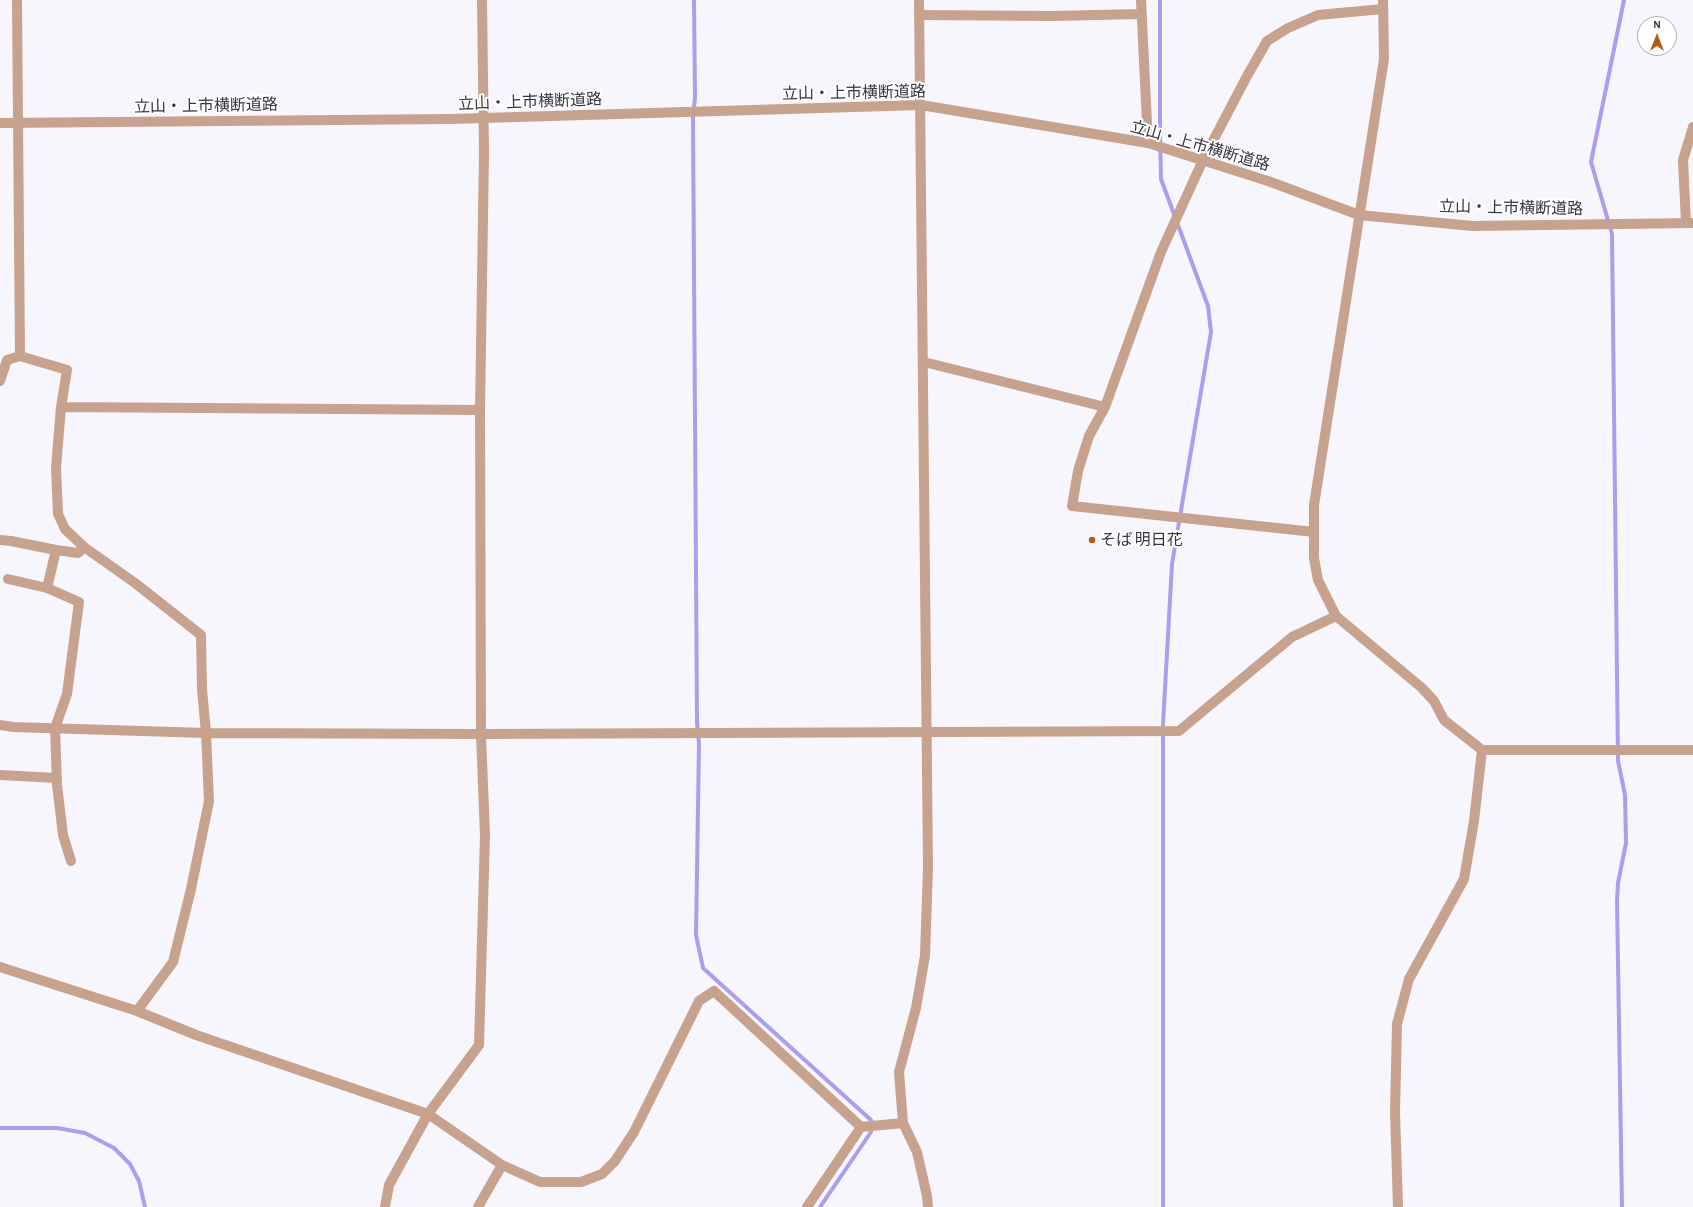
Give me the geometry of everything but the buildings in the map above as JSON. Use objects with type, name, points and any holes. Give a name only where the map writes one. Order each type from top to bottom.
[{"type":"street","points":[[17,0],[20,356]]},
{"type":"street","points":[[385,1207],[388,1185],[428,1114],[479,1045],[485,836],[481,734],[480,410],[483,118],[482,0]]},
{"type":"street","points":[[919,0],[924,362],[928,867],[925,956],[916,1008],[899,1072],[903,1123],[917,1152],[928,1207]]},
{"type":"street","points":[[1141,0],[1149,143]]},
{"type":"street","points":[[1314,532],[1072,506],[1078,471],[1089,436],[1105,407],[1161,252],[1203,160],[1247,76],[1268,41],[1288,28],[1318,15],[1383,4],[1384,59],[1314,505],[1314,532],[1314,558],[1318,580],[1336,616],[1422,688],[1434,701],[1444,720],[1482,750],[1693,750]]},
{"type":"street","points":[[920,15],[1051,16],[1141,14]]},
{"type":"street","name":"立山・上市横断道路","points":[[0,123],[483,118],[921,105],[1149,143],[1268,181],[1359,215],[1472,226],[1690,223]]},
{"type":"street","points":[[1690,223],[1683,160],[1693,127]]},
{"type":"street","points":[[0,381],[7,360],[20,356],[67,370],[61,407],[56,468],[58,514],[65,529],[84,547],[135,583],[201,635],[202,689],[206,733],[208,801],[191,889],[172,962],[137,1011]]},
{"type":"street","points":[[924,362],[1105,407]]},
{"type":"street","points":[[61,407],[480,410]]},
{"type":"street","points":[[0,540],[78,553],[84,547]]},
{"type":"street","points":[[47,588],[56,550]]},
{"type":"street","points":[[8,578],[47,588],[79,602],[67,694],[55,728],[57,778],[63,835],[71,861]]},
{"type":"street","points":[[0,724],[13,727],[206,733],[481,734],[1179,731],[1292,637],[1336,616]]},
{"type":"street","points":[[1398,1207],[1395,1112],[1397,1024],[1409,978],[1464,879],[1474,822],[1482,750]]},
{"type":"street","points":[[0,775],[57,778]]},
{"type":"street","points":[[0,967],[137,1011],[196,1035],[428,1114],[502,1165],[540,1182],[581,1182],[602,1174],[615,1161],[634,1132],[699,1001],[714,991],[861,1127],[903,1123]]},
{"type":"street","points":[[806,1207],[861,1127]]},
{"type":"street","points":[[478,1207],[502,1165]]},
{"type":"waterway","points":[[694,0],[695,97],[693,118],[697,722],[699,744],[696,935],[703,968],[871,1120],[871,1132],[820,1207]]},
{"type":"waterway","points":[[1160,0],[1161,179],[1208,306],[1211,332],[1172,564],[1163,724],[1163,1207]]},
{"type":"waterway","points":[[1622,1207],[1617,901],[1618,883],[1626,843],[1625,795],[1618,761],[1612,234],[1591,162],[1624,0]]},
{"type":"waterway","points":[[0,1128],[57,1128],[85,1133],[114,1148],[130,1164],[139,1181],[145,1207]]},
{"type":"place","name":"そば 明日花","points":[[1092,540]]}]
